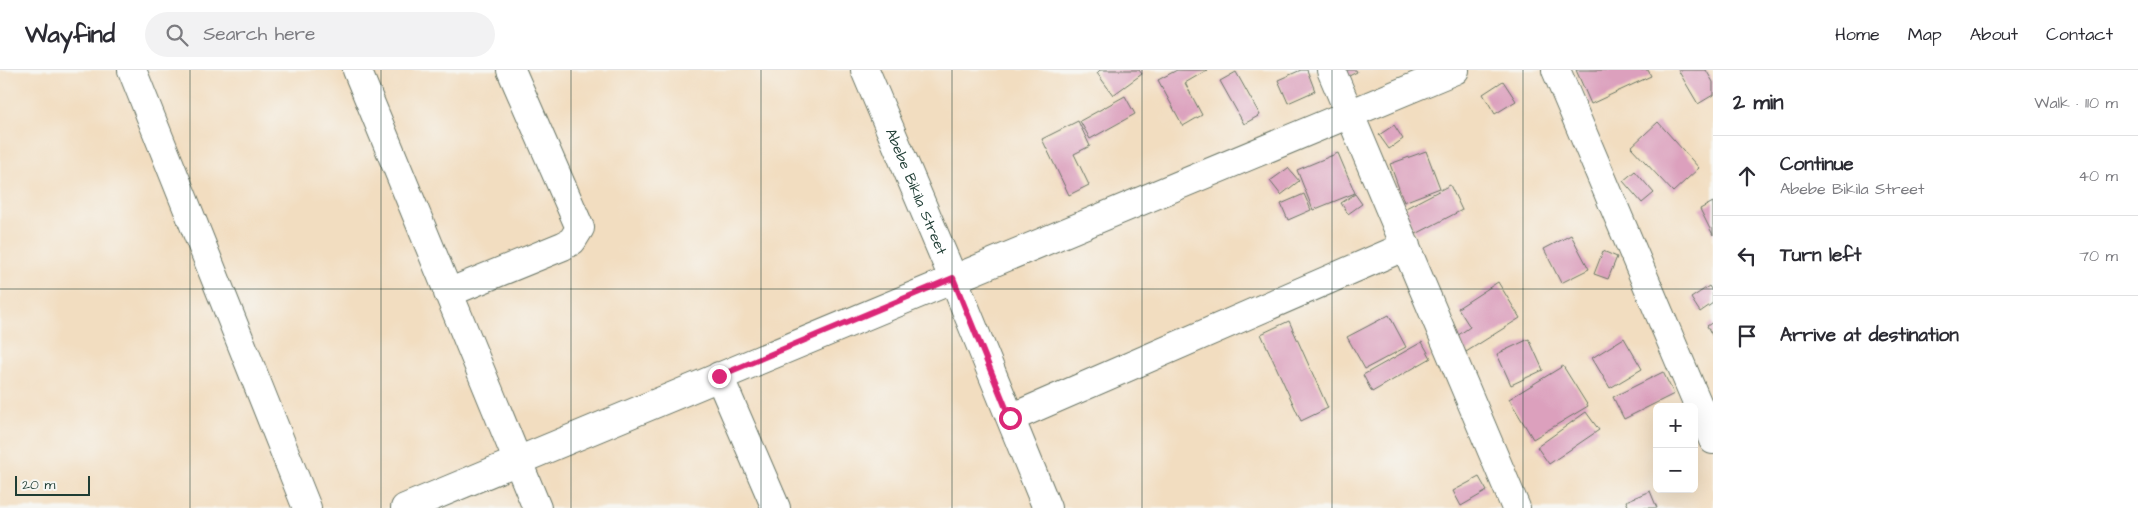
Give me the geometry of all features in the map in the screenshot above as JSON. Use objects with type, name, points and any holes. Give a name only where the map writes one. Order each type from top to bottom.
[{"type":"street","points":[[132,70],[307,508]]},
{"type":"street","points":[[358,70],[537,508]]},
{"type":"street","points":[[448,293],[563,246],[572,240],[580,228],[511,70]]},
{"type":"street","name":"Abebe Bikila Street","points":[[865,70],[1047,508]]},
{"type":"street","points":[[1331,70],[1351,113],[1516,508]]},
{"type":"street","points":[[405,508],[1455,70]]},
{"type":"street","points":[[1556,70],[1713,440]]},
{"type":"street","points":[[1010,418],[1406,246]]},
{"type":"street","points":[[719,376],[776,508]]},
{"type":"building","points":[[1100,70],[1139,70],[1142,74],[1113,95],[1097,73]]},
{"type":"building","points":[[1177,70],[1207,70],[1185,83],[1202,115],[1183,126],[1158,80]]},
{"type":"building","points":[[1301,70],[1307,70],[1315,91],[1288,103],[1278,80]]},
{"type":"building","points":[[1332,70],[1356,70],[1357,72],[1337,82]]},
{"type":"building","points":[[1576,70],[1648,70],[1651,76],[1591,104]]},
{"type":"building","points":[[1678,70],[1706,70],[1713,82],[1713,95],[1698,104]]},
{"type":"building","points":[[1236,72],[1260,115],[1244,124],[1220,81]]},
{"type":"building","points":[[1503,81],[1516,101],[1495,114],[1483,94]]},
{"type":"building","points":[[1125,96],[1135,114],[1090,139],[1080,121]]},
{"type":"building","points":[[1078,121],[1090,146],[1074,154],[1089,185],[1069,195],[1042,139]]},
{"type":"building","points":[[1658,122],[1699,168],[1673,192],[1631,147]]},
{"type":"building","points":[[1394,125],[1403,139],[1389,149],[1379,135]]},
{"type":"building","points":[[1426,151],[1440,188],[1404,202],[1390,164]]},
{"type":"building","points":[[1338,153],[1355,193],[1313,210],[1297,170]]},
{"type":"building","points":[[1288,168],[1299,181],[1281,195],[1270,181]]},
{"type":"building","points":[[1635,171],[1654,193],[1642,203],[1623,181]]},
{"type":"building","points":[[1450,185],[1462,210],[1416,234],[1404,209]]},
{"type":"building","points":[[1304,194],[1311,210],[1288,220],[1281,204]]},
{"type":"building","points":[[1355,194],[1362,204],[1348,214],[1341,203]]},
{"type":"building","points":[[1713,202],[1713,235],[1700,209]]},
{"type":"building","points":[[1571,235],[1589,269],[1561,283],[1544,249]]},
{"type":"building","points":[[1603,251],[1617,257],[1608,279],[1594,274]]},
{"type":"building","points":[[1498,282],[1520,318],[1466,352],[1457,336],[1470,327],[1458,308]]},
{"type":"building","points":[[1709,286],[1713,292],[1713,303],[1700,312],[1691,298]]},
{"type":"building","points":[[1389,315],[1406,347],[1365,369],[1347,337]]},
{"type":"building","points":[[1289,321],[1328,408],[1301,421],[1261,334]]},
{"type":"building","points":[[1713,322],[1713,337],[1707,326]]},
{"type":"building","points":[[1624,338],[1642,369],[1610,388],[1592,358]]},
{"type":"building","points":[[1529,339],[1543,370],[1511,385],[1497,354]]},
{"type":"building","points":[[1422,342],[1431,358],[1372,392],[1363,375]]},
{"type":"building","points":[[1563,366],[1588,406],[1533,439],[1509,399]]},
{"type":"building","points":[[1663,372],[1674,394],[1624,419],[1613,397]]},
{"type":"building","points":[[1586,412],[1599,430],[1549,464],[1537,447]]},
{"type":"building","points":[[1479,477],[1487,491],[1461,506],[1453,491]]},
{"type":"building","points":[[1650,491],[1657,508],[1629,508],[1626,501]]},
{"type":"route","points":[[719,376],[953,278],[1010,418]]}]
